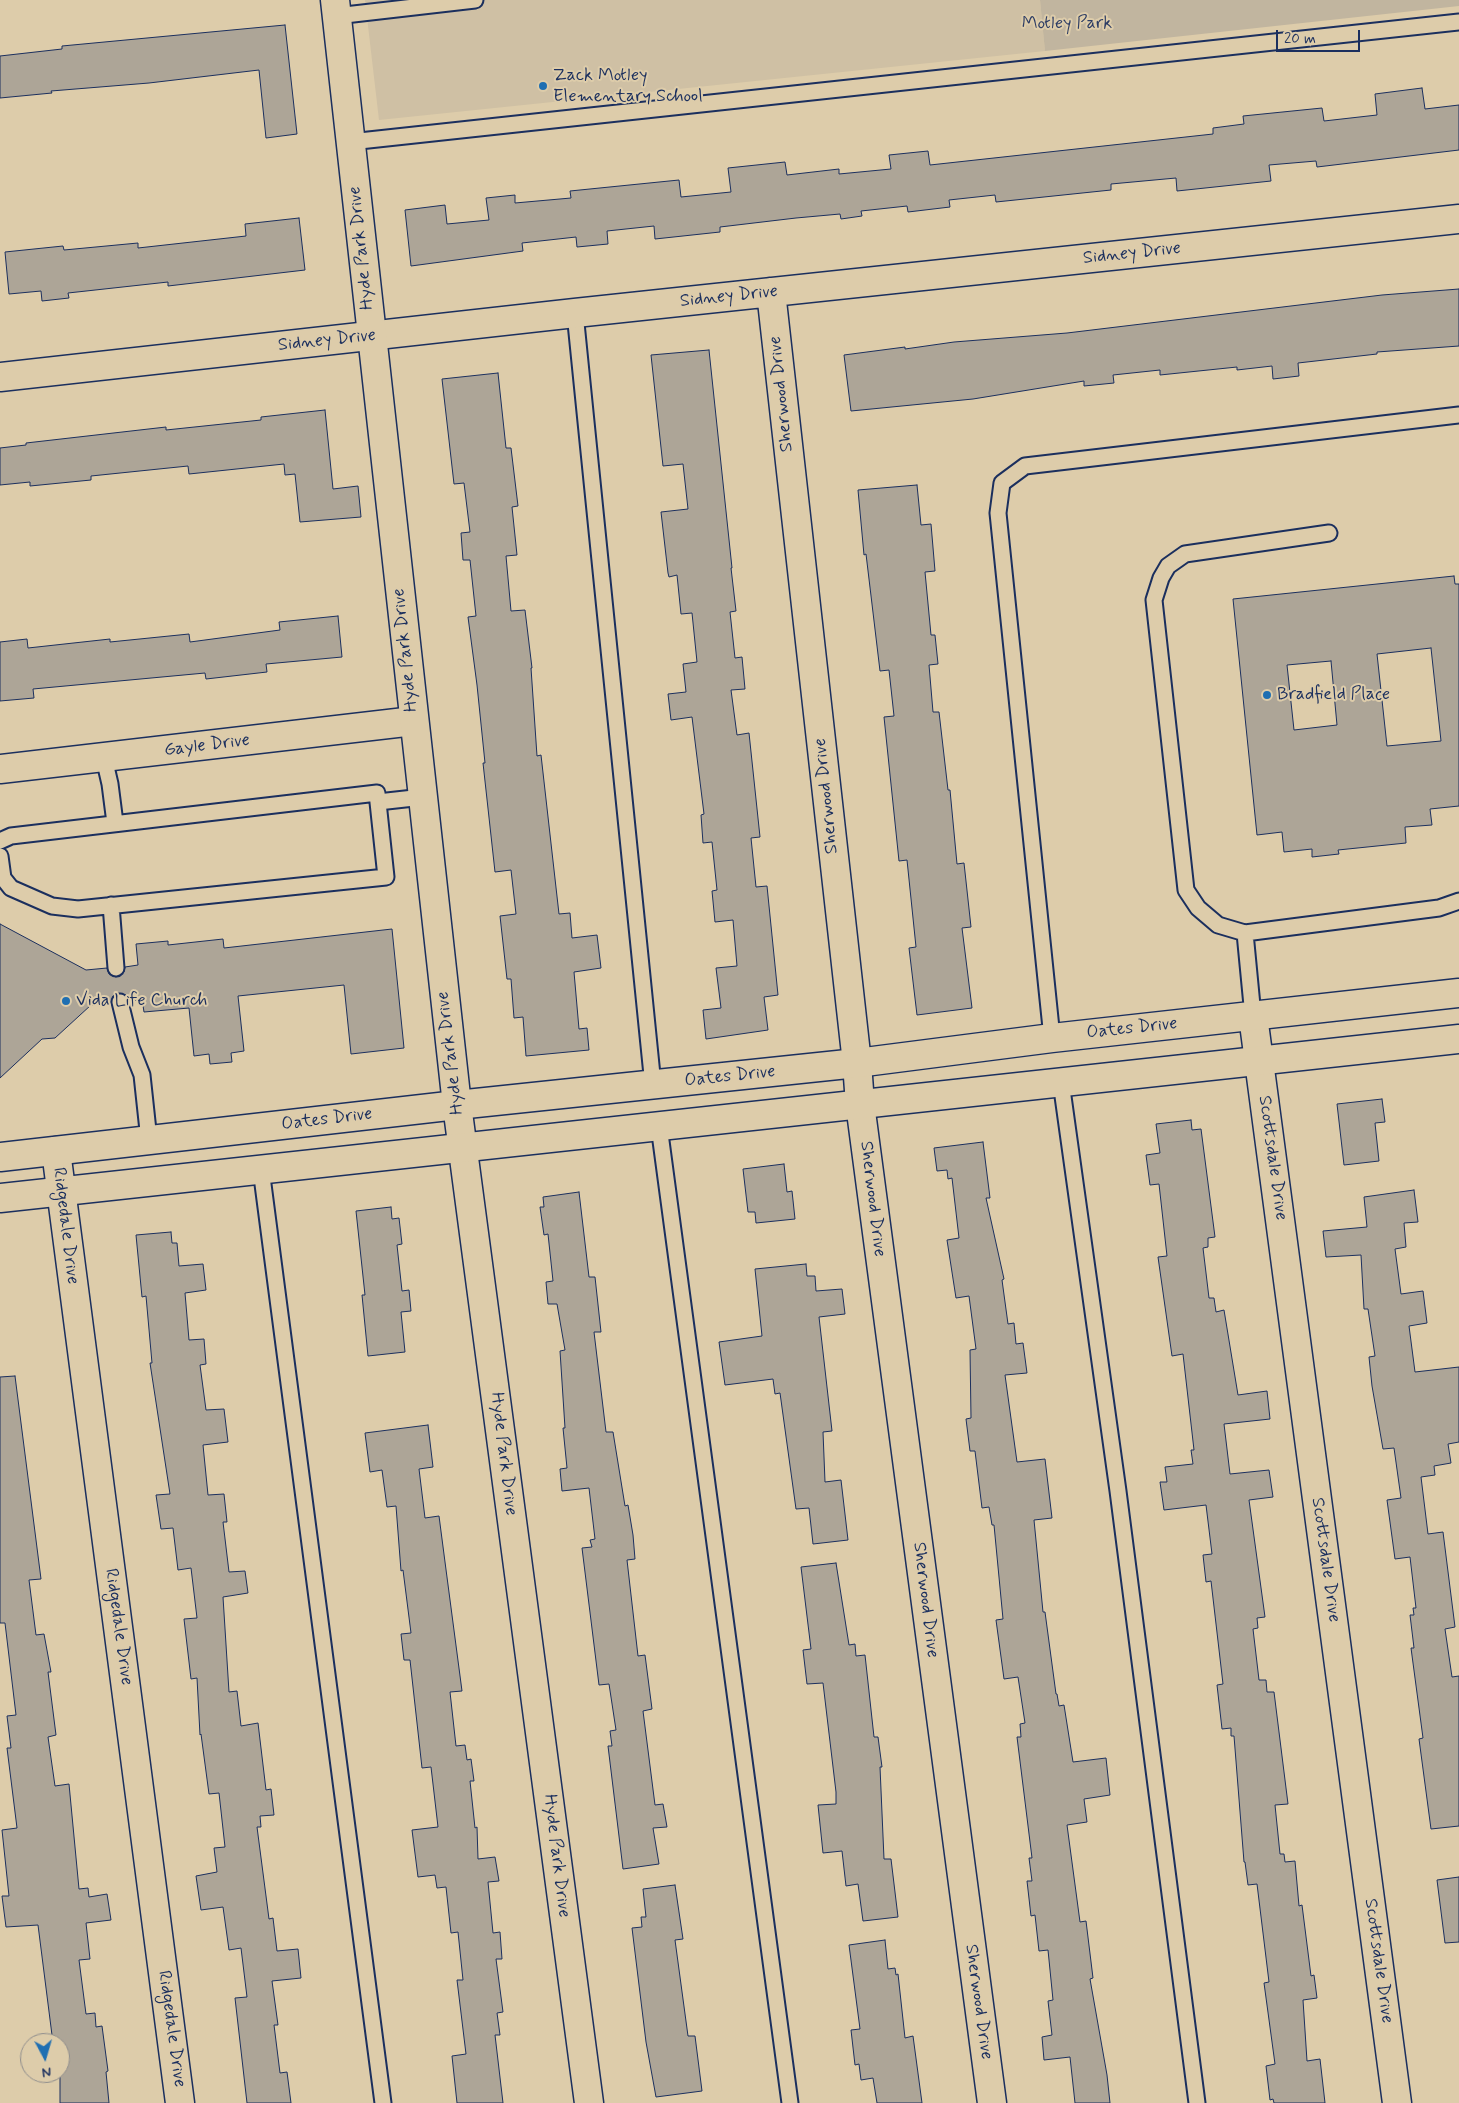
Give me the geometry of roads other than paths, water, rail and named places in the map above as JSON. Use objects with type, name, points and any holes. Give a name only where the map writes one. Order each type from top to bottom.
[{"type":"street","name":"Hyde Park Drive","points":[[336,8],[457,1105],[589,2103]]},
{"type":"street","name":"Sidney Drive","points":[[0,377],[575,313],[1459,219]]},
{"type":"street","name":"Sherwood Drive","points":[[771,292],[860,1104],[992,2103]]},
{"type":"street","name":"Gayle Drive","points":[[0,769],[414,721]]},
{"type":"street","name":"Oates Drive","points":[[0,1157],[457,1105],[857,1063],[1052,1038],[1459,993]]},
{"type":"street","name":"Scottsdale Drive","points":[[1253,1016],[1397,2103]]},
{"type":"street","points":[[0,1198],[1459,1039]]},
{"type":"street","name":"Ridgedale Drive","points":[[56,1151],[180,2103]]},
{"type":"lane","points":[[336,8],[475,0]]},
{"type":"lane","points":[[350,142],[1459,22]]},
{"type":"lane","points":[[575,313],[653,1085]]},
{"type":"lane","points":[[1052,1038],[998,513],[1002,483],[1026,466],[1459,415]]},
{"type":"lane","points":[[1328,533],[1184,554],[1168,566],[1161,578],[1154,600],[1186,890],[1198,908],[1218,926],[1245,933],[1439,908],[1459,900]]},
{"type":"lane","points":[[104,758],[110,784],[115,823]]},
{"type":"lane","points":[[0,841],[11,836],[377,793],[386,877],[78,909],[52,906],[12,888],[3,878],[0,856]]},
{"type":"lane","points":[[378,802],[423,797]]},
{"type":"lane","points":[[111,905],[116,968]]},
{"type":"lane","points":[[1245,933],[1253,1016]]},
{"type":"lane","points":[[120,1002],[131,1047],[142,1074],[149,1140]]},
{"type":"lane","points":[[1062,1082],[1118,1491],[1197,2103]]},
{"type":"lane","points":[[659,1126],[790,2103]]},
{"type":"lane","points":[[261,1169],[383,2103]]},
{"type":"place","name":"Zack Motley Elementary School","points":[[543,86]]},
{"type":"place","name":"Bradfield Place","points":[[1267,695]]},
{"type":"place","name":"Vida Life Church","points":[[66,1001]]},
{"type":"park label","name":"Motley Park","points":[[1067,24]]}]
